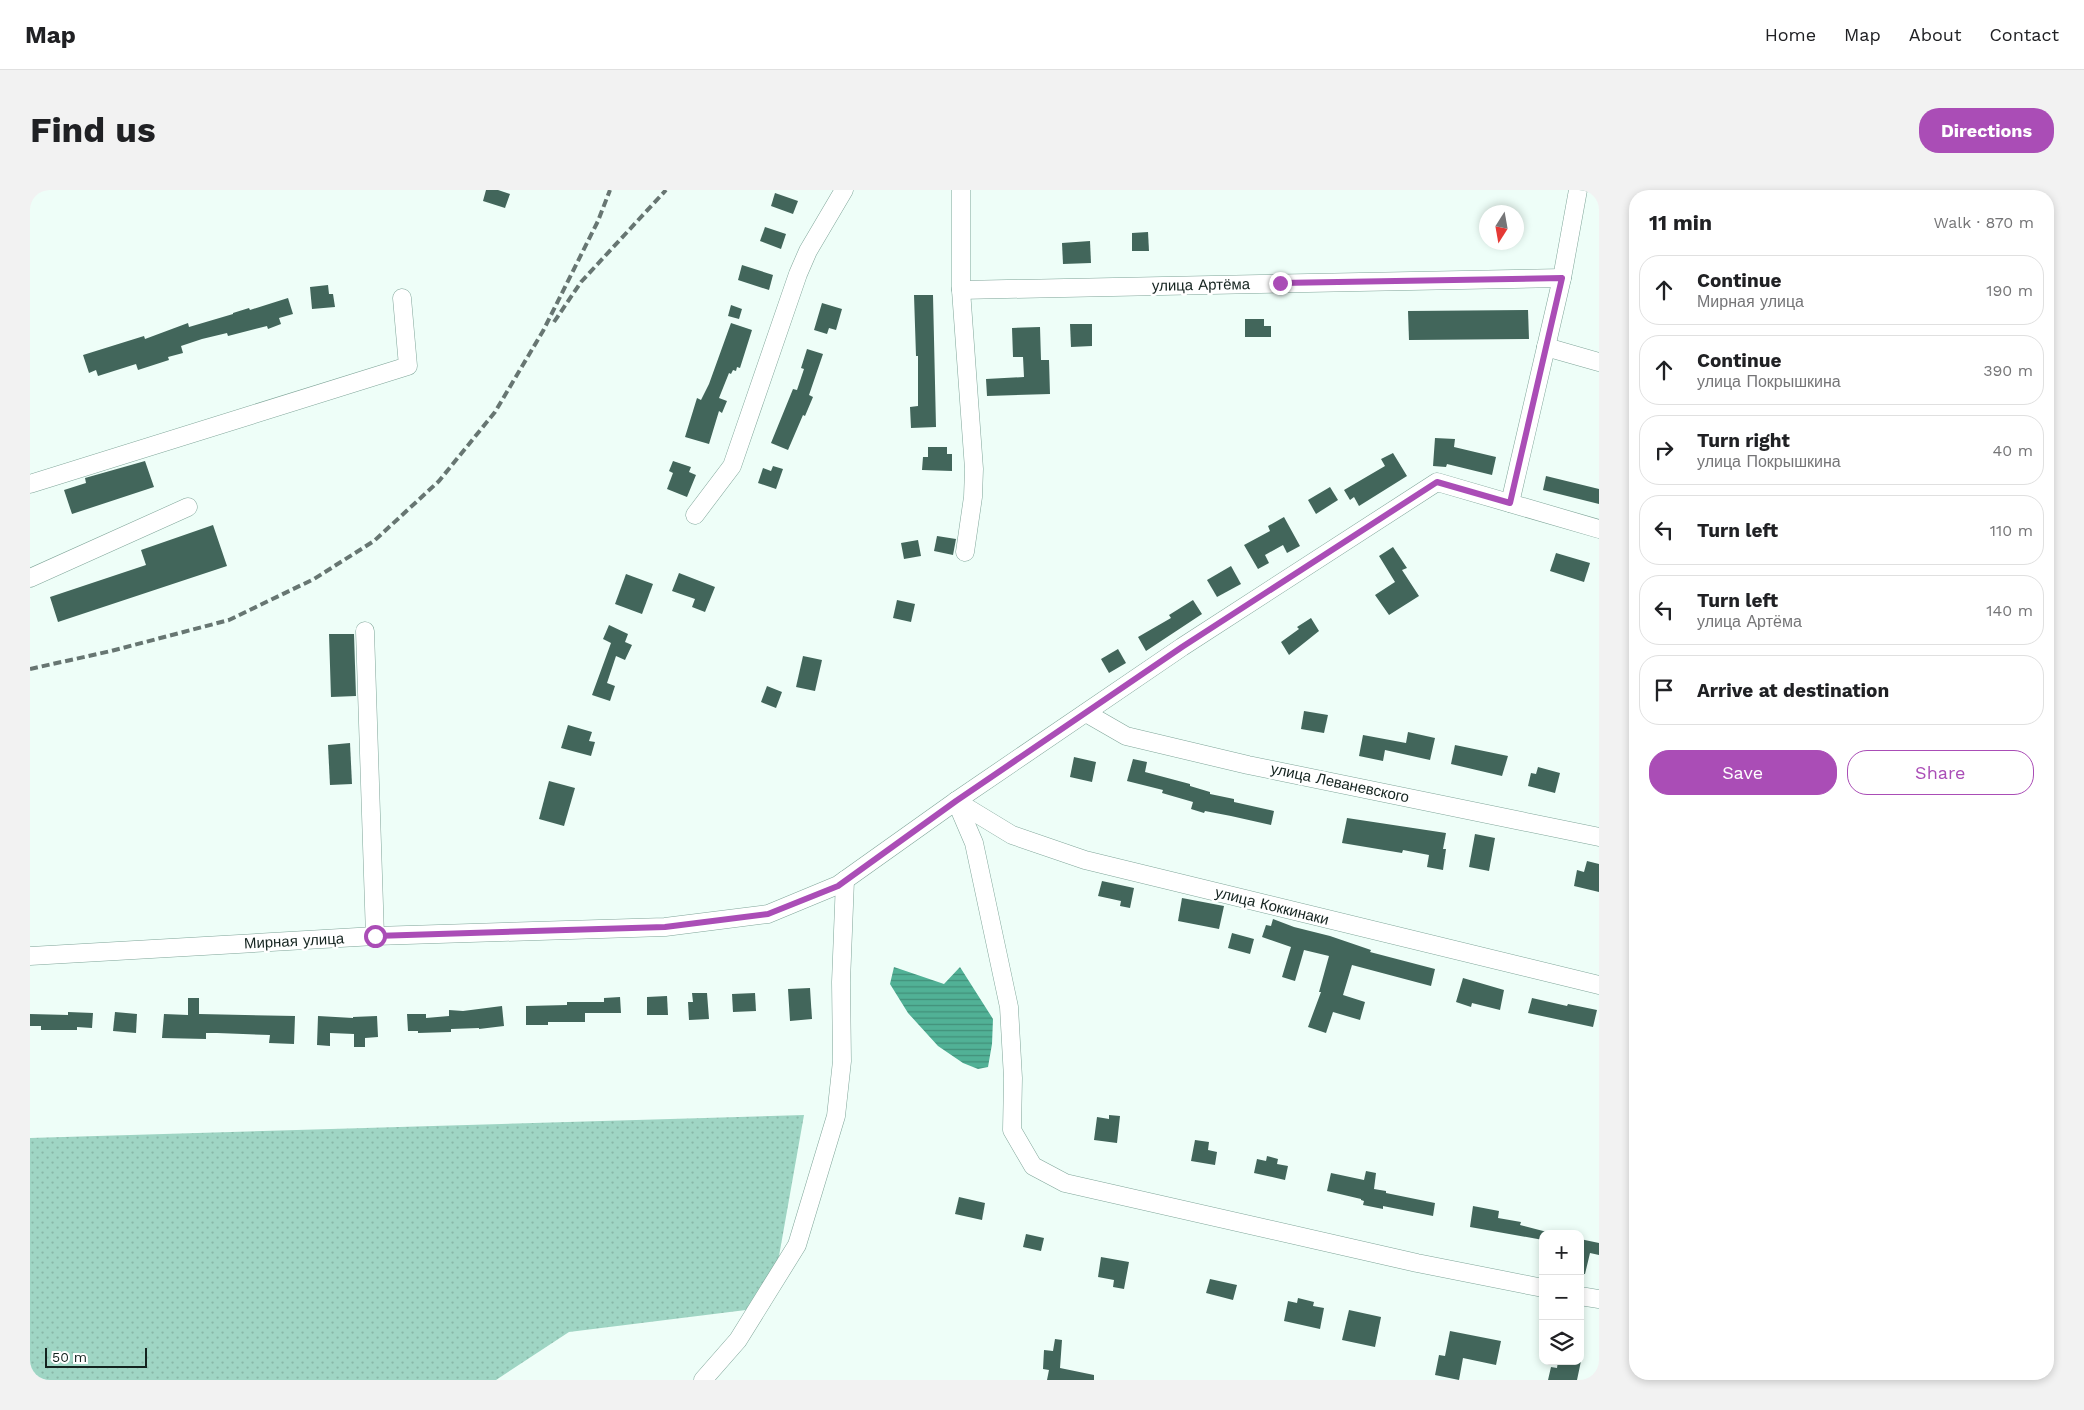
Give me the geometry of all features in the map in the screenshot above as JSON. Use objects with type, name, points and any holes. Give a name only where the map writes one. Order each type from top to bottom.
[{"type":"street","points":[[695,515],[732,466],[798,274],[808,251],[844,190]]},
{"type":"street","points":[[961,190],[961,290],[974,469],[974,496],[965,552]]},
{"type":"street","points":[[1510,503],[1562,278],[1578,190]]},
{"type":"street","name":"улица Артёма","points":[[961,290],[1562,278]]},
{"type":"street","points":[[30,484],[408,366],[402,298]]},
{"type":"street","points":[[1546,347],[1599,362]]},
{"type":"street","name":"Мирная улица","points":[[30,956],[375,936],[665,927],[768,914],[838,886],[956,801],[1182,647],[1437,482],[1599,529]]},
{"type":"street","points":[[30,578],[188,507]]},
{"type":"street","points":[[365,632],[375,936]]},
{"type":"street","name":"улица Леваневского","points":[[1086,713],[1126,736],[1248,764],[1599,838]]},
{"type":"street","points":[[956,801],[974,843],[1009,1007],[1013,1078],[1012,1130],[1032,1166],[1064,1182],[1094,1190],[1408,1261],[1539,1287]]},
{"type":"street","name":"улица Коккинаки","points":[[956,801],[1012,835],[1086,860],[1599,985]]},
{"type":"street","points":[[703,1380],[738,1340],[797,1245],[836,1116],[842,1061],[841,982],[845,880]]},
{"type":"street","points":[[1584,1297],[1599,1299]]},
{"type":"shaded area","points":[[894,967],[944,984],[960,967],[993,1019],[992,1044],[988,1067],[978,1069],[963,1063],[938,1046],[908,1013],[890,984]]},
{"type":"shaded area","points":[[804,1115],[770,1307],[569,1332],[496,1380],[30,1380],[30,1138]]},
{"type":"building","points":[[486,190],[498,190],[510,194],[505,208],[483,201]]},
{"type":"building","points":[[775,193],[798,201],[793,214],[771,206]]},
{"type":"building","points":[[765,227],[786,234],[781,249],[760,241]]},
{"type":"building","points":[[1148,232],[1149,251],[1132,251],[1132,233]]},
{"type":"building","points":[[1090,241],[1091,263],[1063,264],[1062,243]]},
{"type":"building","points":[[742,265],[773,275],[769,290],[738,280]]},
{"type":"building","points":[[328,285],[329,294],[333,294],[335,307],[312,309],[310,287]]},
{"type":"building","points":[[914,295],[933,295],[936,427],[911,428],[910,407],[918,406],[918,356],[916,356]]},
{"type":"building","points":[[288,298],[293,314],[279,318],[281,324],[268,329],[267,326],[228,336],[227,333],[202,339],[181,346],[183,353],[168,357],[169,360],[138,370],[136,364],[98,376],[96,370],[89,373],[83,355],[144,336],[145,339],[188,323],[189,327]]},
{"type":"building","points":[[822,303],[842,309],[836,330],[829,328],[827,334],[814,330]]},
{"type":"building","points":[[731,305],[742,309],[739,319],[728,316]]},
{"type":"building","points":[[1528,310],[1529,339],[1409,340],[1408,311]]},
{"type":"building","points":[[1245,319],[1264,319],[1264,326],[1271,326],[1271,337],[1245,337]]},
{"type":"building","points":[[731,323],[752,330],[740,368],[737,367],[736,371],[733,370],[731,374],[729,373],[719,398],[727,401],[722,413],[719,411],[709,444],[685,437],[697,398],[701,400],[709,384]]},
{"type":"building","points":[[1070,324],[1092,324],[1092,346],[1071,347]]},
{"type":"building","points":[[1040,327],[1041,360],[1049,360],[1050,394],[987,396],[986,379],[1024,377],[1023,357],[1013,357],[1012,328]]},
{"type":"building","points":[[807,349],[823,354],[809,395],[813,397],[788,450],[771,443],[793,389],[797,390],[804,369],[801,368]]},
{"type":"building","points":[[1435,438],[1455,439],[1454,447],[1496,457],[1492,475],[1447,464],[1446,467],[1433,466]]},
{"type":"building","points":[[928,447],[947,447],[947,454],[952,454],[952,471],[922,470],[923,457],[928,457]]},
{"type":"building","points":[[1393,453],[1407,476],[1359,506],[1354,497],[1350,500],[1344,490],[1385,466],[1381,459]]},
{"type":"building","points":[[145,461],[154,487],[72,514],[64,490],[86,483],[85,478]]},
{"type":"building","points":[[673,461],[691,467],[689,472],[696,475],[687,497],[667,489],[673,473],[669,471]]},
{"type":"building","points":[[773,466],[783,469],[776,489],[758,483],[763,468],[771,471]]},
{"type":"building","points":[[1546,476],[1599,489],[1599,504],[1543,490]]},
{"type":"building","points":[[1330,487],[1338,500],[1316,514],[1308,500]]},
{"type":"building","points":[[1284,517],[1300,546],[1287,553],[1283,545],[1265,555],[1269,563],[1258,569],[1244,545],[1270,531],[1268,526]]},
{"type":"building","points":[[213,525],[227,566],[58,622],[50,597],[146,565],[141,550]]},
{"type":"building","points":[[937,536],[956,539],[953,555],[934,551]]},
{"type":"building","points":[[918,540],[921,556],[904,559],[901,543]]},
{"type":"building","points":[[1393,547],[1407,568],[1402,570],[1419,596],[1389,615],[1375,595],[1395,582],[1379,556]]},
{"type":"building","points":[[1556,553],[1590,563],[1584,582],[1550,571]]},
{"type":"building","points":[[1231,566],[1241,584],[1217,597],[1207,580]]},
{"type":"building","points":[[679,573],[715,587],[705,612],[692,607],[695,599],[672,591]]},
{"type":"building","points":[[626,574],[653,584],[642,614],[615,604]]},
{"type":"building","points":[[897,600],[915,604],[911,622],[893,618]]},
{"type":"building","points":[[1193,600],[1202,614],[1146,651],[1138,637],[1171,618],[1169,615]]},
{"type":"building","points":[[1311,618],[1319,631],[1289,655],[1281,642],[1299,629],[1297,627]]},
{"type":"building","points":[[609,625],[628,634],[625,642],[632,645],[625,660],[616,656],[607,683],[615,686],[610,701],[592,695],[611,643],[603,639]]},
{"type":"building","points":[[329,634],[354,634],[356,696],[331,697]]},
{"type":"building","points":[[1118,649],[1126,663],[1109,673],[1101,659]]},
{"type":"building","points":[[803,656],[822,660],[815,691],[796,687]]},
{"type":"building","points":[[767,686],[782,692],[776,708],[761,702]]},
{"type":"building","points":[[1304,711],[1328,715],[1324,733],[1301,729]]},
{"type":"building","points":[[568,725],[592,732],[589,741],[595,742],[591,756],[561,748]]},
{"type":"building","points":[[1408,732],[1435,738],[1430,760],[1385,750],[1383,761],[1359,756],[1363,735],[1406,743]]},
{"type":"building","points":[[350,743],[352,784],[330,785],[328,745]]},
{"type":"building","points":[[1455,745],[1508,756],[1502,776],[1451,764]]},
{"type":"building","points":[[1074,757],[1096,762],[1092,782],[1070,777]]},
{"type":"building","points":[[1133,759],[1147,762],[1145,772],[1190,784],[1190,786],[1210,792],[1210,794],[1234,799],[1234,802],[1274,811],[1271,825],[1205,811],[1204,813],[1191,809],[1193,802],[1162,793],[1163,790],[1127,781]]},
{"type":"building","points":[[1538,767],[1560,773],[1555,793],[1528,786],[1531,773],[1536,774]]},
{"type":"building","points":[[549,781],[575,788],[564,826],[539,819]]},
{"type":"building","points":[[1347,818],[1446,833],[1443,849],[1446,849],[1443,870],[1427,867],[1429,855],[1403,850],[1402,853],[1342,843]]},
{"type":"building","points":[[1475,834],[1495,838],[1489,871],[1469,867]]},
{"type":"building","points":[[1587,861],[1599,864],[1599,892],[1574,886],[1577,870],[1584,872]]},
{"type":"building","points":[[1102,881],[1134,888],[1130,908],[1120,906],[1121,901],[1098,896]]},
{"type":"building","points":[[1182,898],[1224,906],[1219,929],[1178,921]]},
{"type":"building","points":[[1273,919],[1294,927],[1330,936],[1371,950],[1370,952],[1435,969],[1431,986],[1352,965],[1343,995],[1365,1002],[1360,1020],[1333,1012],[1326,1033],[1308,1027],[1321,992],[1319,992],[1329,956],[1304,950],[1295,981],[1282,977],[1291,947],[1262,937],[1266,925],[1271,926]]},
{"type":"building","points":[[1232,933],[1254,939],[1250,954],[1228,948]]},
{"type":"building","points":[[1463,978],[1504,990],[1500,1010],[1472,1003],[1471,1007],[1456,1002]]},
{"type":"building","points":[[810,988],[812,1019],[790,1021],[788,989]]},
{"type":"building","points":[[692,993],[707,993],[709,1019],[689,1020],[688,1002],[693,1002]]},
{"type":"building","points":[[755,993],[756,1011],[733,1012],[732,994]]},
{"type":"building","points":[[667,996],[668,1015],[647,1015],[647,997]]},
{"type":"building","points":[[620,997],[621,1013],[585,1013],[585,1022],[548,1022],[548,1025],[526,1025],[526,1006],[567,1005],[567,1002],[604,1002],[604,998]]},
{"type":"building","points":[[188,998],[199,998],[199,1014],[295,1016],[294,1044],[269,1043],[270,1035],[206,1033],[206,1039],[162,1038],[164,1014],[188,1015]]},
{"type":"building","points":[[1532,998],[1567,1006],[1568,1004],[1597,1010],[1593,1027],[1528,1013]]},
{"type":"building","points":[[502,1006],[504,1026],[479,1029],[451,1029],[451,1032],[418,1033],[418,1031],[408,1031],[407,1014],[426,1014],[426,1018],[449,1016],[449,1010],[463,1011]]},
{"type":"building","points":[[68,1012],[93,1013],[92,1028],[77,1027],[77,1030],[41,1030],[41,1026],[30,1026],[30,1014],[68,1015]]},
{"type":"building","points":[[115,1012],[137,1014],[136,1033],[113,1031]]},
{"type":"building","points":[[318,1016],[353,1018],[377,1016],[378,1037],[365,1038],[365,1047],[354,1047],[354,1034],[330,1033],[330,1046],[317,1045]]},
{"type":"building","points":[[1109,1115],[1120,1116],[1117,1143],[1094,1140],[1097,1117],[1109,1119]]},
{"type":"building","points":[[1195,1140],[1209,1142],[1208,1150],[1217,1152],[1215,1165],[1191,1161]]},
{"type":"building","points":[[1267,1156],[1278,1159],[1277,1164],[1288,1166],[1285,1180],[1254,1173],[1257,1159],[1266,1161]]},
{"type":"building","points":[[1366,1171],[1376,1173],[1374,1189],[1435,1203],[1433,1216],[1383,1206],[1383,1209],[1363,1205],[1364,1201],[1361,1199],[1327,1191],[1331,1173],[1364,1180]]},
{"type":"building","points":[[959,1197],[985,1203],[982,1220],[955,1214]]},
{"type":"building","points":[[1473,1206],[1499,1211],[1498,1218],[1521,1222],[1520,1225],[1539,1230],[1539,1239],[1470,1227]]},
{"type":"building","points":[[1026,1234],[1044,1238],[1041,1251],[1023,1247]]},
{"type":"building","points":[[1584,1240],[1599,1243],[1599,1255],[1590,1253],[1585,1274]]},
{"type":"building","points":[[1101,1257],[1129,1262],[1124,1289],[1113,1287],[1114,1280],[1098,1277]]},
{"type":"building","points":[[1210,1279],[1237,1285],[1233,1300],[1206,1293]]},
{"type":"building","points":[[1298,1298],[1314,1302],[1313,1306],[1324,1308],[1320,1329],[1284,1321],[1288,1301],[1297,1303]]},
{"type":"building","points":[[1349,1310],[1381,1317],[1375,1347],[1342,1340]]},
{"type":"building","points":[[1450,1331],[1501,1341],[1496,1365],[1463,1358],[1459,1380],[1435,1375],[1439,1355],[1445,1356]]},
{"type":"building","points":[[1055,1339],[1062,1340],[1060,1368],[1094,1375],[1094,1380],[1047,1380],[1049,1370],[1043,1369],[1044,1350],[1053,1351]]},
{"type":"building","points":[[1557,1365],[1580,1365],[1577,1380],[1548,1380],[1551,1367],[1557,1368]]},
{"type":"railway","points":[[30,669],[111,651],[229,620],[314,579],[374,541],[439,481],[495,412],[543,331],[598,221],[610,190]]},
{"type":"railway","points":[[554,322],[581,282],[666,190]]},
{"type":"route","points":[[375,936],[665,927],[768,914],[838,886],[956,801],[1182,647],[1437,482],[1510,503],[1562,278],[1280,283]]}]
